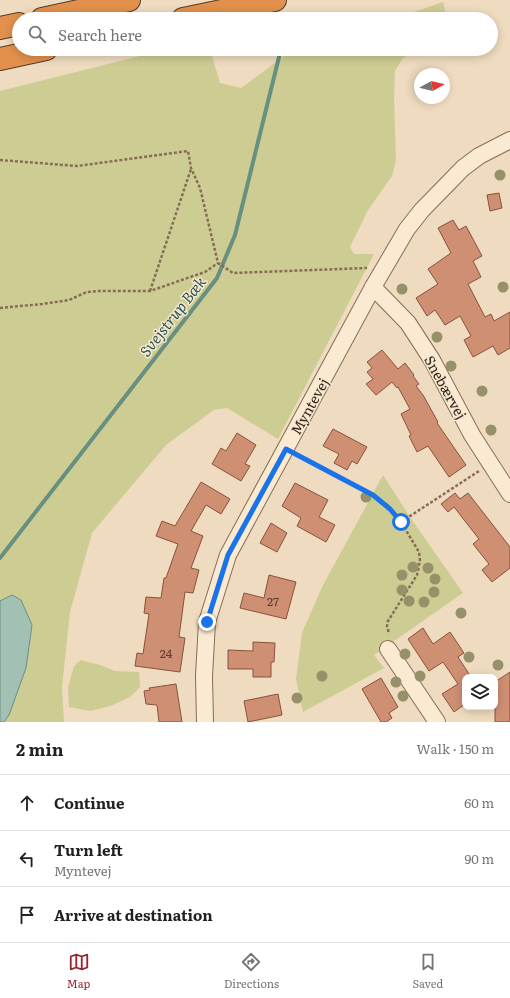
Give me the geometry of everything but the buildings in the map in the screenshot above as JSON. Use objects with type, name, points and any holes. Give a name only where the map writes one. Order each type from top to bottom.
[{"type":"highway","points":[[74,12],[129,0]]},
{"type":"highway","points":[[217,12],[276,0]]},
{"type":"highway","points":[[0,28],[12,25]]},
{"type":"highway","points":[[0,59],[14,56]]},
{"type":"street","name":"Myntevej","points":[[205,722],[204,676],[207,622],[228,555],[407,229],[422,210],[463,168],[479,156],[510,140]]},
{"type":"street","name":"Snebærvej","points":[[374,287],[408,323],[432,360],[472,435],[510,494]]},
{"type":"street","points":[[388,649],[437,722]]},
{"type":"path","points":[[0,160],[77,166],[188,151],[191,168],[200,188],[218,262],[233,273],[368,268],[374,287]]},
{"type":"path","points":[[150,291],[191,168]]},
{"type":"path","points":[[0,308],[69,300],[87,292],[150,291],[205,272],[218,262]]},
{"type":"path","points":[[286,449],[373,495],[390,509],[401,522],[419,552],[420,568],[417,576],[387,624],[388,631],[394,642],[388,649]]},
{"type":"path","points":[[401,522],[490,464]]},
{"type":"green space","points":[[443,2],[445,12],[414,12]]},
{"type":"green space","points":[[140,56],[212,56],[220,83],[241,88],[284,56],[406,56],[403,58],[395,71],[394,98],[396,160],[392,176],[368,210],[350,247],[354,254],[374,254],[278,439],[227,408],[214,410],[166,445],[92,533],[70,612],[62,687],[64,722],[0,722],[0,91]]},
{"type":"green space","points":[[383,475],[412,520],[463,593],[374,655],[384,668],[303,712],[296,679],[302,633],[322,587]]},
{"type":"green space","points":[[81,660],[115,671],[139,672],[140,687],[130,697],[110,706],[90,711],[69,707],[68,687],[74,666]]},
{"type":"shaded area","points":[[12,595],[21,600],[32,625],[26,668],[9,715],[4,722],[0,722],[0,601]]},
{"type":"waterway","name":"Svejstrup Bæk","points":[[0,558],[217,278],[235,235],[279,56]]},
{"type":"route","points":[[207,622],[228,555],[286,449],[373,495],[390,509],[401,522]]}]
